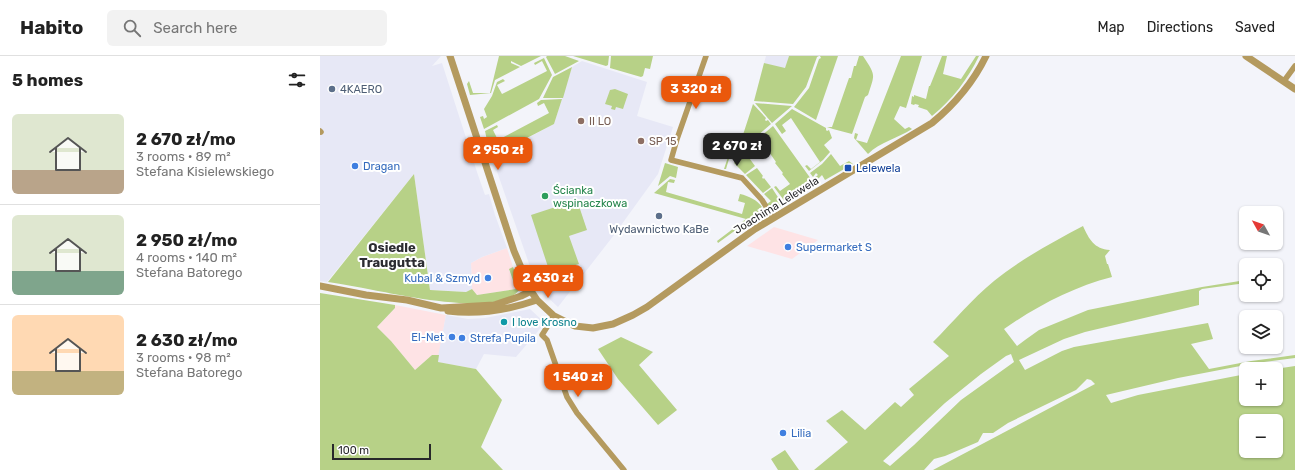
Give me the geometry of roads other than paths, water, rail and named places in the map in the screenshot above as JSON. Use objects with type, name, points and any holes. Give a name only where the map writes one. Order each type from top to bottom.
[{"type":"street","name":"Joachima Lelewela","points":[[450,56],[514,251],[531,291],[537,300],[554,316],[575,326],[593,328],[613,324],[647,307],[755,229],[916,134],[932,123],[951,108],[978,72],[986,56]]},
{"type":"street","points":[[706,56],[677,139],[672,160],[742,178],[762,200],[773,218]]},
{"type":"street","points":[[1246,56],[1295,88]]},
{"type":"street","points":[[1284,81],[1295,66]]},
{"type":"street","points":[[320,286],[407,300],[441,308],[447,311],[466,314],[488,312],[537,300]]},
{"type":"street","points":[[441,308],[494,304],[521,296],[531,291]]},
{"type":"street","points":[[554,316],[542,334],[547,340],[567,397],[577,413],[624,470]]},
{"type":"place","name":"4KAERO","points":[[332,89]]},
{"type":"place","name":"II LO","points":[[581,121]]},
{"type":"place","name":"SP 15","points":[[641,141]]},
{"type":"place","name":"Dragan","points":[[355,166]]},
{"type":"place","name":"Lelewela","points":[[848,168]]},
{"type":"place","name":"Ścianka wspinaczkowa","points":[[545,196]]},
{"type":"place","name":"Wydawnictwo KaBe","points":[[659,216]]},
{"type":"place","name":"Supermarket S","points":[[788,247]]},
{"type":"place","name":"Kubal & Szmyd","points":[[488,278]]},
{"type":"place","name":"I love Krosno","points":[[504,322]]},
{"type":"place","name":"El-Net","points":[[452,337]]},
{"type":"place","name":"Strefa Pupila","points":[[462,338]]},
{"type":"place","name":"Lilia","points":[[783,433]]},
{"type":"district","name":"Osiedle Traugutta","points":[[392,254]]}]
